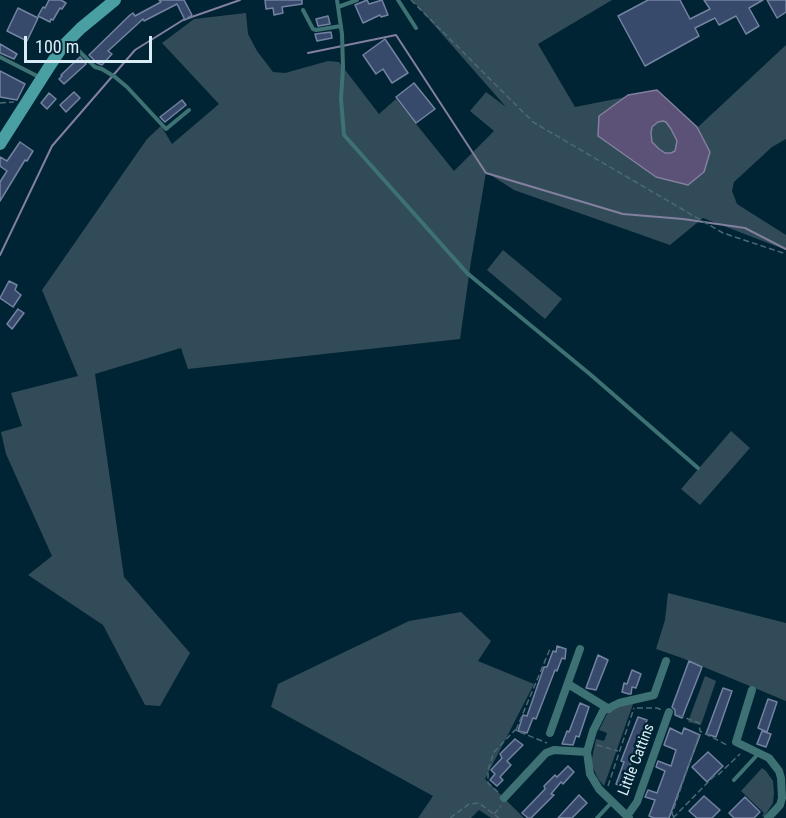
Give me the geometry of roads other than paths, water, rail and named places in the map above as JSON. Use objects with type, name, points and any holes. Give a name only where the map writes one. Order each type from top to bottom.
[{"type":"main road","points":[[0,144],[69,40],[115,0]]},
{"type":"street","points":[[550,733],[580,649]]},
{"type":"street","points":[[505,799],[546,753],[554,750],[586,752],[603,711],[619,703],[654,695],[666,661]]},
{"type":"street","points":[[568,684],[609,709]]},
{"type":"street","points":[[752,690],[736,742],[769,758],[779,771],[784,791],[783,806],[768,818]]},
{"type":"street","name":"Little Cattins","points":[[586,752],[590,774],[599,789],[628,817],[637,802],[669,712]]},
{"type":"lane","points":[[337,0],[344,67],[341,99],[344,135],[467,273],[591,375],[698,468]]},
{"type":"lane","points":[[338,7],[357,0]]},
{"type":"lane","points":[[398,0],[416,28]]},
{"type":"lane","points":[[303,10],[313,29],[341,26]]},
{"type":"lane","points":[[69,40],[95,67],[109,73],[127,87],[166,129],[189,110]]},
{"type":"lane","points":[[0,57],[41,79]]},
{"type":"lane","points":[[734,780],[759,753]]},
{"type":"lane","points":[[597,818],[609,799]]},
{"type":"waterway","points":[[0,255],[52,146],[135,50],[183,20],[240,0]]},
{"type":"waterway","points":[[308,53],[396,35],[486,173],[623,214],[683,219],[745,228],[786,249]]}]
